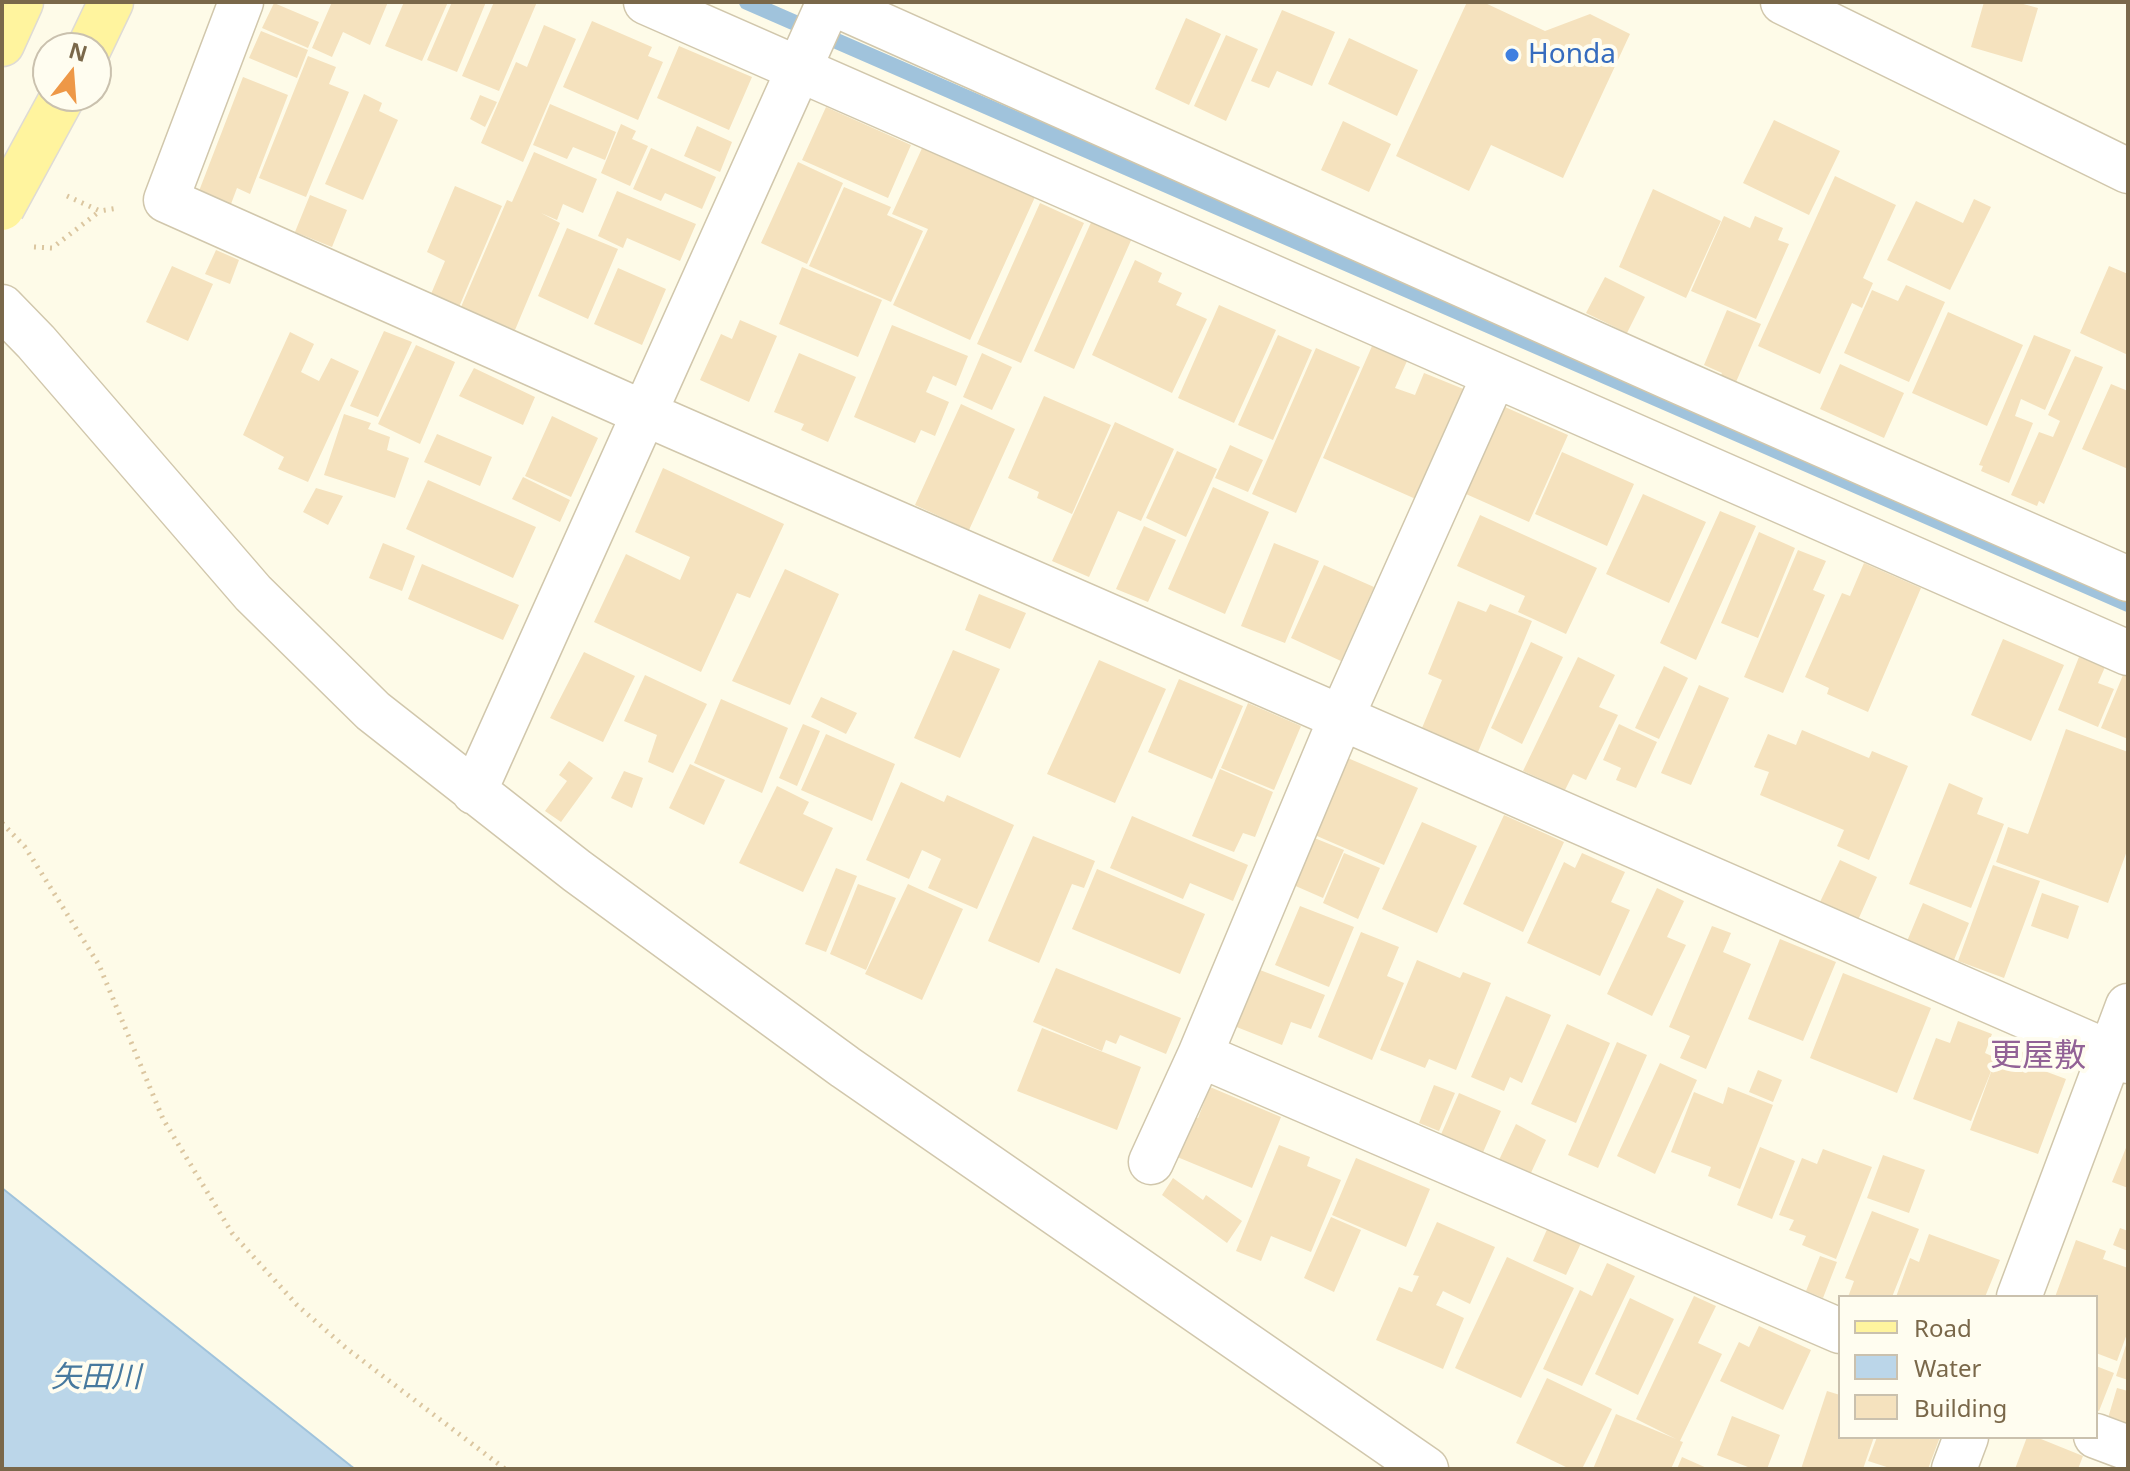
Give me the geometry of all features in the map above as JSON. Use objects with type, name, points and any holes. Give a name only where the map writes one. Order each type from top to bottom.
[{"type":"main road","points":[[2,44],[21,2]]},
{"type":"main road","points":[[97,32],[111,2]]},
{"type":"main road","points":[[2,208],[54,112]]},
{"type":"street","points":[[241,2],[166,200],[646,414],[2119,1058]]},
{"type":"street","points":[[646,2],[2128,653]]},
{"type":"street","points":[[474,792],[830,2],[1656,372],[2128,579]]},
{"type":"street","points":[[1783,2],[2128,171]]},
{"type":"street","points":[[2,307],[36,342],[253,593],[373,711],[577,871],[845,1067],[1426,1469]]},
{"type":"street","points":[[1151,1162],[1200,1055],[1341,718],[1494,376]]},
{"type":"street","points":[[2020,1295],[2119,1058],[2128,1006]]},
{"type":"street","points":[[1200,1055],[1838,1330]]},
{"type":"street","points":[[2098,1437],[2128,1448]]},
{"type":"street","points":[[1954,1469],[1965,1439]]},
{"type":"path","points":[[58,192],[100,211]]},
{"type":"path","points":[[52,248],[100,211],[166,200]]},
{"type":"path","points":[[2,823],[25,847],[99,965],[163,1119],[232,1233],[297,1305],[346,1348],[505,1469]]},
{"type":"water","name":"矢田川","points":[[2,1188],[351,1466],[355,1469],[2,1469]]},
{"type":"building","points":[[332,2],[388,2],[370,45],[343,32],[332,57],[312,48]]},
{"type":"building","points":[[404,2],[448,2],[422,61],[385,46]]},
{"type":"building","points":[[452,2],[486,2],[457,72],[427,60]]},
{"type":"building","points":[[494,2],[537,2],[499,91],[462,76]]},
{"type":"building","points":[[1467,2],[1483,2],[1545,31],[1590,14],[1630,34],[1563,178],[1491,145],[1469,191],[1396,156]]},
{"type":"building","points":[[1984,2],[2016,2],[2038,8],[2022,62],[1971,47]]},
{"type":"building","points":[[274,3],[319,22],[308,48],[262,28]]},
{"type":"building","points":[[1282,10],[1335,32],[1312,86],[1277,71],[1269,88],[1251,81]]},
{"type":"building","points":[[1186,18],[1221,34],[1189,105],[1155,89]]},
{"type":"building","points":[[592,21],[652,47],[648,56],[663,62],[638,120],[563,87]]},
{"type":"building","points":[[544,25],[576,39],[523,162],[481,143],[516,62],[527,67]]},
{"type":"building","points":[[261,31],[308,50],[297,78],[249,58]]},
{"type":"building","points":[[1226,35],[1258,49],[1226,121],[1194,106]]},
{"type":"building","points":[[1349,38],[1418,70],[1397,116],[1328,84]]},
{"type":"building","points":[[679,46],[752,77],[729,130],[657,98]]},
{"type":"building","points":[[308,56],[336,67],[329,84],[349,92],[306,197],[259,178]]},
{"type":"building","points":[[243,77],[288,95],[250,194],[237,188],[231,204],[199,191]]},
{"type":"building","points":[[364,94],[382,103],[379,111],[398,120],[363,200],[325,184]]},
{"type":"building","points":[[480,95],[497,102],[485,127],[470,119]]},
{"type":"building","points":[[550,104],[616,132],[605,160],[573,147],[567,159],[533,145]]},
{"type":"building","points":[[826,107],[911,145],[888,198],[802,160]]},
{"type":"building","points":[[1774,120],[1840,151],[1809,215],[1743,183]]},
{"type":"building","points":[[1343,121],[1391,144],[1369,192],[1321,170]]},
{"type":"building","points":[[621,124],[636,131],[632,139],[648,146],[630,186],[601,173]]},
{"type":"building","points":[[697,126],[732,142],[720,172],[684,156]]},
{"type":"building","points":[[923,146],[1035,197],[970,340],[893,305],[928,229],[892,214]]},
{"type":"building","points":[[651,148],[716,177],[702,209],[665,193],[661,201],[633,189]]},
{"type":"building","points":[[534,152],[597,179],[583,213],[563,204],[557,220],[541,213],[560,223],[515,330],[461,307],[507,200],[512,202]]},
{"type":"building","points":[[798,162],[843,183],[807,264],[761,243]]},
{"type":"building","points":[[1835,176],[1896,205],[1863,278],[1873,283],[1862,308],[1852,303],[1820,374],[1758,346]]},
{"type":"building","points":[[455,186],[502,206],[459,307],[431,294],[445,261],[427,252]]},
{"type":"building","points":[[844,187],[891,207],[887,215],[923,231],[891,302],[809,266]]},
{"type":"building","points":[[1653,189],[1721,221],[1686,298],[1619,267]]},
{"type":"building","points":[[617,191],[696,224],[680,261],[627,238],[623,248],[598,236]]},
{"type":"building","points":[[310,195],[347,210],[332,247],[295,232]]},
{"type":"building","points":[[1974,199],[1991,207],[1950,290],[1887,260],[1916,201],[1963,223]]},
{"type":"building","points":[[1040,203],[1084,223],[1021,363],[977,344]]},
{"type":"building","points":[[1724,216],[1750,228],[1755,216],[1783,228],[1778,240],[1789,244],[1756,319],[1691,291]]},
{"type":"building","points":[[1093,218],[1133,236],[1074,369],[1034,351]]},
{"type":"building","points":[[567,228],[618,249],[588,319],[538,296]]},
{"type":"building","points":[[216,250],[239,260],[230,284],[205,274]]},
{"type":"building","points":[[1135,260],[1162,273],[1158,282],[1182,293],[1176,305],[1207,319],[1172,393],[1092,355]]},
{"type":"building","points":[[172,266],[213,284],[188,341],[146,322]]},
{"type":"building","points":[[2109,266],[2128,274],[2128,355],[2080,333]]},
{"type":"building","points":[[802,267],[882,300],[858,357],[779,324]]},
{"type":"building","points":[[618,268],[666,289],[642,345],[594,324]]},
{"type":"building","points":[[1605,277],[1645,297],[1627,333],[1586,313]]},
{"type":"building","points":[[1906,285],[1945,302],[1909,382],[1844,353],[1872,290],[1898,301]]},
{"type":"building","points":[[1219,305],[1276,330],[1234,423],[1178,398]]},
{"type":"building","points":[[1727,310],[1761,324],[1733,389],[1717,383],[1722,373],[1704,365]]},
{"type":"building","points":[[1948,312],[2023,345],[1987,426],[1912,393]]},
{"type":"building","points":[[740,320],[777,336],[749,402],[700,380],[721,334],[732,339]]},
{"type":"building","points":[[892,325],[968,356],[956,386],[933,376],[926,392],[949,402],[935,436],[921,430],[915,443],[854,417]]},
{"type":"building","points":[[384,331],[412,342],[378,417],[350,406]]},
{"type":"building","points":[[290,332],[314,344],[301,372],[319,381],[331,358],[359,371],[308,482],[278,469],[284,457],[243,435]]},
{"type":"building","points":[[1278,335],[1312,350],[1273,440],[1238,425]]},
{"type":"building","points":[[2034,335],[2071,350],[2045,410],[2021,399],[2015,416],[2033,423],[2009,483],[1981,471],[1983,466],[1979,465]]},
{"type":"building","points":[[1376,337],[1411,352],[1395,388],[1415,395],[1424,373],[1466,390],[1418,500],[1323,458]]},
{"type":"building","points":[[416,345],[455,362],[420,444],[378,424]]},
{"type":"building","points":[[1316,348],[1360,367],[1296,513],[1252,494]]},
{"type":"building","points":[[799,353],[856,377],[828,442],[801,430],[804,424],[774,412]]},
{"type":"building","points":[[982,353],[1012,367],[992,410],[963,397]]},
{"type":"building","points":[[2075,356],[2103,367],[2044,504],[2039,501],[2037,506],[2011,495],[2039,432],[2053,437],[2060,421],[2048,415]]},
{"type":"building","points":[[1840,364],[1904,393],[1884,438],[1820,409]]},
{"type":"building","points":[[474,368],[535,397],[523,425],[459,396]]},
{"type":"building","points":[[2111,384],[2128,391],[2128,469],[2082,449]]},
{"type":"building","points":[[1044,396],[1111,425],[1072,514],[1037,498],[1039,492],[1008,478]]},
{"type":"building","points":[[961,404],[1015,429],[969,530],[915,505]]},
{"type":"building","points":[[1505,407],[1568,435],[1529,522],[1466,494]]},
{"type":"building","points":[[344,414],[371,423],[368,429],[390,437],[387,450],[409,458],[395,498],[324,475]]},
{"type":"building","points":[[552,416],[598,438],[571,497],[525,476]]},
{"type":"building","points":[[1115,422],[1174,449],[1141,521],[1118,511],[1089,577],[1052,561]]},
{"type":"building","points":[[437,434],[492,457],[480,486],[424,462]]},
{"type":"building","points":[[1230,445],[1263,460],[1248,492],[1215,478]]},
{"type":"building","points":[[1177,451],[1217,469],[1186,537],[1146,518]]},
{"type":"building","points":[[1562,452],[1634,484],[1607,546],[1535,514]]},
{"type":"building","points":[[663,468],[784,524],[750,598],[737,593],[701,672],[594,622],[626,554],[680,580],[690,557],[635,532]]},
{"type":"building","points":[[523,477],[570,500],[560,522],[512,499]]},
{"type":"building","points":[[428,480],[536,527],[513,578],[406,529]]},
{"type":"building","points":[[1213,487],[1269,512],[1225,614],[1168,589]]},
{"type":"building","points":[[316,488],[343,496],[328,525],[303,512]]},
{"type":"building","points":[[1643,494],[1706,522],[1669,603],[1606,574]]},
{"type":"building","points":[[1720,511],[1756,526],[1696,660],[1660,643]]},
{"type":"building","points":[[1480,515],[1597,568],[1566,634],[1518,612],[1525,596],[1457,566]]},
{"type":"building","points":[[1144,526],[1176,540],[1148,602],[1116,589]]},
{"type":"building","points":[[1759,532],[1795,548],[1758,638],[1721,623]]},
{"type":"building","points":[[383,543],[415,556],[402,591],[369,578]]},
{"type":"building","points":[[1274,543],[1319,561],[1285,643],[1241,626]]},
{"type":"building","points":[[1798,550],[1826,561],[1813,590],[1825,595],[1783,693],[1744,677]]},
{"type":"building","points":[[1864,563],[1921,588],[1868,712],[1827,694],[1829,688],[1805,677],[1842,593],[1850,596]]},
{"type":"building","points":[[422,564],[519,605],[503,640],[408,599]]},
{"type":"building","points":[[1324,565],[1374,587],[1341,661],[1291,638]]},
{"type":"building","points":[[785,569],[839,594],[790,705],[732,681]]},
{"type":"building","points":[[979,594],[1026,613],[1010,649],[965,630]]},
{"type":"building","points":[[1458,601],[1486,612],[1490,604],[1532,621],[1478,752],[1422,728],[1442,680],[1428,674]]},
{"type":"building","points":[[2003,639],[2064,665],[2031,741],[1971,715]]},
{"type":"building","points":[[1531,642],[1563,657],[1522,744],[1491,728]]},
{"type":"building","points":[[953,650],[1000,669],[960,758],[914,738]]},
{"type":"building","points":[[584,652],[635,676],[603,742],[550,718]]},
{"type":"building","points":[[1578,657],[1615,675],[1599,707],[1618,715],[1586,780],[1573,774],[1565,790],[1523,771]]},
{"type":"building","points":[[2079,657],[2105,667],[2098,683],[2114,689],[2098,727],[2058,710]]},
{"type":"building","points":[[1099,660],[1166,689],[1115,803],[1047,774]]},
{"type":"building","points":[[1664,666],[1688,678],[1659,739],[1635,728]]},
{"type":"building","points":[[645,675],[707,704],[673,773],[648,762],[657,735],[624,721]]},
{"type":"building","points":[[2123,675],[2128,677],[2128,739],[2101,728]]},
{"type":"building","points":[[1179,679],[1243,706],[1212,779],[1148,752]]},
{"type":"building","points":[[1699,685],[1729,698],[1691,785],[1661,773]]},
{"type":"building","points":[[821,697],[857,713],[846,734],[811,717]]},
{"type":"building","points":[[721,699],[788,728],[762,793],[694,763]]},
{"type":"building","points":[[1248,703],[1301,726],[1274,790],[1221,768]]},
{"type":"building","points":[[803,724],[820,731],[797,786],[779,778]]},
{"type":"building","points":[[1619,724],[1657,742],[1636,788],[1616,780],[1621,768],[1603,760]]},
{"type":"building","points":[[2066,729],[2128,752],[2128,848],[2108,903],[1996,862],[2008,827],[2028,834]]},
{"type":"building","points":[[1802,730],[1869,758],[1872,751],[1908,766],[1869,860],[1837,846],[1844,830],[1760,795],[1769,772],[1754,767],[1768,734],[1796,745]]},
{"type":"building","points":[[826,734],[895,764],[872,821],[801,790]]},
{"type":"building","points":[[1343,756],[1418,788],[1384,865],[1310,833]]},
{"type":"building","points":[[569,761],[593,778],[561,822],[545,811],[567,781],[559,775]]},
{"type":"building","points":[[690,764],[725,780],[704,825],[669,808]]},
{"type":"building","points":[[1220,769],[1273,792],[1255,837],[1243,833],[1234,852],[1192,836]]},
{"type":"building","points":[[624,771],[643,778],[632,808],[611,798]]},
{"type":"building","points":[[901,782],[944,802],[947,795],[1014,825],[977,909],[928,888],[941,859],[922,850],[909,879],[866,860]]},
{"type":"building","points":[[1949,783],[1983,798],[1977,814],[2004,824],[1971,908],[1909,884]]},
{"type":"building","points":[[777,786],[809,802],[803,814],[833,828],[803,892],[739,863]]},
{"type":"building","points":[[1504,815],[1564,842],[1523,932],[1463,904]]},
{"type":"building","points":[[1132,816],[1248,865],[1233,901],[1190,883],[1183,899],[1110,868]]},
{"type":"building","points":[[1422,822],[1477,846],[1437,933],[1382,909]]},
{"type":"building","points":[[1033,836],[1095,861],[1084,888],[1072,884],[1039,963],[988,941]]},
{"type":"building","points":[[1312,837],[1344,850],[1323,898],[1291,884]]},
{"type":"building","points":[[1344,853],[1380,868],[1358,919],[1323,903]]},
{"type":"building","points":[[1582,853],[1625,872],[1611,902],[1630,910],[1600,976],[1527,943],[1564,862],[1575,868]]},
{"type":"building","points":[[1840,860],[1877,877],[1858,920],[1820,902]]},
{"type":"building","points":[[1993,865],[2040,881],[2004,978],[1958,961]]},
{"type":"building","points":[[836,868],[857,876],[826,952],[805,944]]},
{"type":"building","points":[[1097,869],[1205,914],[1180,974],[1072,929]]},
{"type":"building","points":[[858,884],[896,898],[866,970],[830,954]]},
{"type":"building","points":[[908,884],[963,909],[922,1000],[865,974]]},
{"type":"building","points":[[1657,888],[1684,901],[1667,937],[1686,945],[1652,1016],[1607,994]]},
{"type":"building","points":[[2042,893],[2079,906],[2068,939],[2031,926]]},
{"type":"building","points":[[1923,903],[1969,923],[1952,965],[1905,946]]},
{"type":"building","points":[[1300,906],[1354,927],[1329,987],[1275,965]]},
{"type":"building","points":[[1712,926],[1731,933],[1723,952],[1751,964],[1706,1069],[1680,1058],[1690,1036],[1669,1027]]},
{"type":"building","points":[[1361,932],[1399,947],[1387,976],[1404,983],[1372,1060],[1318,1037]]},
{"type":"building","points":[[1780,939],[1836,962],[1803,1041],[1748,1019]]},
{"type":"building","points":[[1417,960],[1460,978],[1463,972],[1491,983],[1456,1070],[1429,1059],[1425,1068],[1380,1050]]},
{"type":"building","points":[[1247,965],[1325,995],[1311,1029],[1291,1022],[1282,1045],[1224,1022]]},
{"type":"building","points":[[1056,968],[1181,1018],[1166,1054],[1120,1035],[1116,1044],[1106,1040],[1102,1051],[1033,1022]]},
{"type":"building","points":[[1843,973],[1931,1008],[1897,1093],[1810,1058]]},
{"type":"building","points":[[1506,996],[1551,1015],[1522,1083],[1510,1077],[1504,1091],[1471,1077]]},
{"type":"building","points":[[1958,1021],[1992,1034],[1985,1053],[1996,1058],[2001,1044],[2034,1056],[2031,1066],[2066,1079],[2038,1154],[1970,1130],[1994,1064],[1971,1121],[1913,1099],[1936,1038],[1950,1043]]},
{"type":"building","points":[[1567,1024],[1610,1043],[1576,1123],[1531,1104]]},
{"type":"building","points":[[1042,1028],[1141,1067],[1117,1130],[1017,1091]]},
{"type":"building","points":[[1617,1042],[1647,1055],[1598,1168],[1568,1155]]},
{"type":"building","points":[[1660,1063],[1697,1080],[1655,1174],[1617,1156]]},
{"type":"building","points":[[1758,1070],[1782,1080],[1773,1102],[1749,1092]]},
{"type":"building","points":[[1434,1085],[1455,1093],[1439,1131],[1419,1123]]},
{"type":"building","points":[[1210,1087],[1281,1117],[1252,1188],[1170,1154],[1187,1114],[1198,1118]]},
{"type":"building","points":[[1728,1087],[1773,1105],[1740,1189],[1708,1176],[1711,1167],[1671,1152],[1694,1092],[1723,1104]]},
{"type":"building","points":[[1459,1093],[1501,1111],[1481,1157],[1439,1139]]},
{"type":"building","points":[[1516,1124],[1546,1140],[1530,1175],[1499,1160]]},
{"type":"building","points":[[2128,1143],[2128,1188],[2112,1182]]},
{"type":"building","points":[[1279,1145],[1310,1157],[1307,1166],[1341,1180],[1311,1252],[1271,1236],[1261,1261],[1236,1251]]},
{"type":"building","points":[[1760,1147],[1795,1161],[1772,1219],[1737,1205]]},
{"type":"building","points":[[1823,1149],[1872,1167],[1836,1259],[1802,1245],[1806,1236],[1789,1230],[1794,1220],[1779,1215],[1802,1158],[1817,1164]]},
{"type":"building","points":[[1883,1155],[1925,1170],[1909,1213],[1867,1198]]},
{"type":"building","points":[[1356,1158],[1430,1189],[1406,1247],[1332,1215]]},
{"type":"building","points":[[1173,1178],[1203,1200],[1206,1195],[1242,1221],[1227,1243],[1162,1195]]},
{"type":"building","points":[[1872,1211],[1919,1229],[1893,1295],[1849,1295],[1854,1281],[1845,1278]]},
{"type":"building","points":[[1331,1217],[1361,1230],[1334,1292],[1304,1278]]},
{"type":"building","points":[[1437,1222],[1495,1247],[1470,1304],[1443,1291],[1436,1305],[1464,1318],[1443,1369],[1376,1340],[1399,1287],[1412,1292],[1419,1276],[1413,1275]]},
{"type":"building","points":[[1549,1225],[1582,1241],[1566,1275],[1533,1261]]},
{"type":"building","points":[[2120,1228],[2128,1231],[2128,1251],[2113,1245]]},
{"type":"building","points":[[1929,1234],[2000,1260],[1986,1295],[1897,1295],[1910,1258],[1919,1262]]},
{"type":"building","points":[[2076,1240],[2106,1251],[2103,1259],[2128,1268],[2128,1331],[2117,1361],[2098,1354],[2098,1295],[2056,1295]]},
{"type":"building","points":[[1820,1256],[1837,1262],[1823,1298],[1806,1291]]},
{"type":"building","points":[[1507,1257],[1574,1288],[1521,1398],[1455,1368]]},
{"type":"building","points":[[1607,1263],[1635,1276],[1582,1386],[1543,1369],[1580,1290],[1592,1296]]},
{"type":"building","points":[[1694,1296],[1716,1306],[1698,1343],[1722,1354],[1680,1441],[1683,1442],[1671,1469],[1593,1469],[1616,1414],[1676,1439],[1636,1419]]},
{"type":"building","points":[[1630,1298],[1674,1319],[1638,1395],[1595,1374]]},
{"type":"building","points":[[1759,1326],[1811,1350],[1783,1410],[1720,1381],[1739,1342],[1749,1347]]},
{"type":"building","points":[[2128,1342],[2128,1380],[2116,1376]]},
{"type":"building","points":[[2098,1367],[2114,1373],[2098,1411]]},
{"type":"building","points":[[1547,1378],[1612,1409],[1582,1469],[1570,1469],[1516,1443]]},
{"type":"building","points":[[2117,1388],[2128,1391],[2128,1424],[2108,1418]]},
{"type":"building","points":[[1827,1391],[1838,1394],[1838,1439],[1873,1439],[1863,1469],[1801,1469]]},
{"type":"building","points":[[1732,1416],[1780,1435],[1767,1469],[1753,1469],[1717,1455]]},
{"type":"building","points":[[1876,1439],[1939,1439],[1928,1469],[1893,1469],[1868,1461]]},
{"type":"building","points":[[2026,1439],[2041,1439],[2083,1456],[2078,1469],[2015,1469]]},
{"type":"building","points":[[1682,1457],[1709,1469],[1677,1469]]},
{"type":"waterway","points":[[747,2],[2128,604]]},
{"type":"place","name":"Honda","points":[[1512,55]]},
{"type":"district","name":"更屋敷","points":[[2038,1057]]}]
